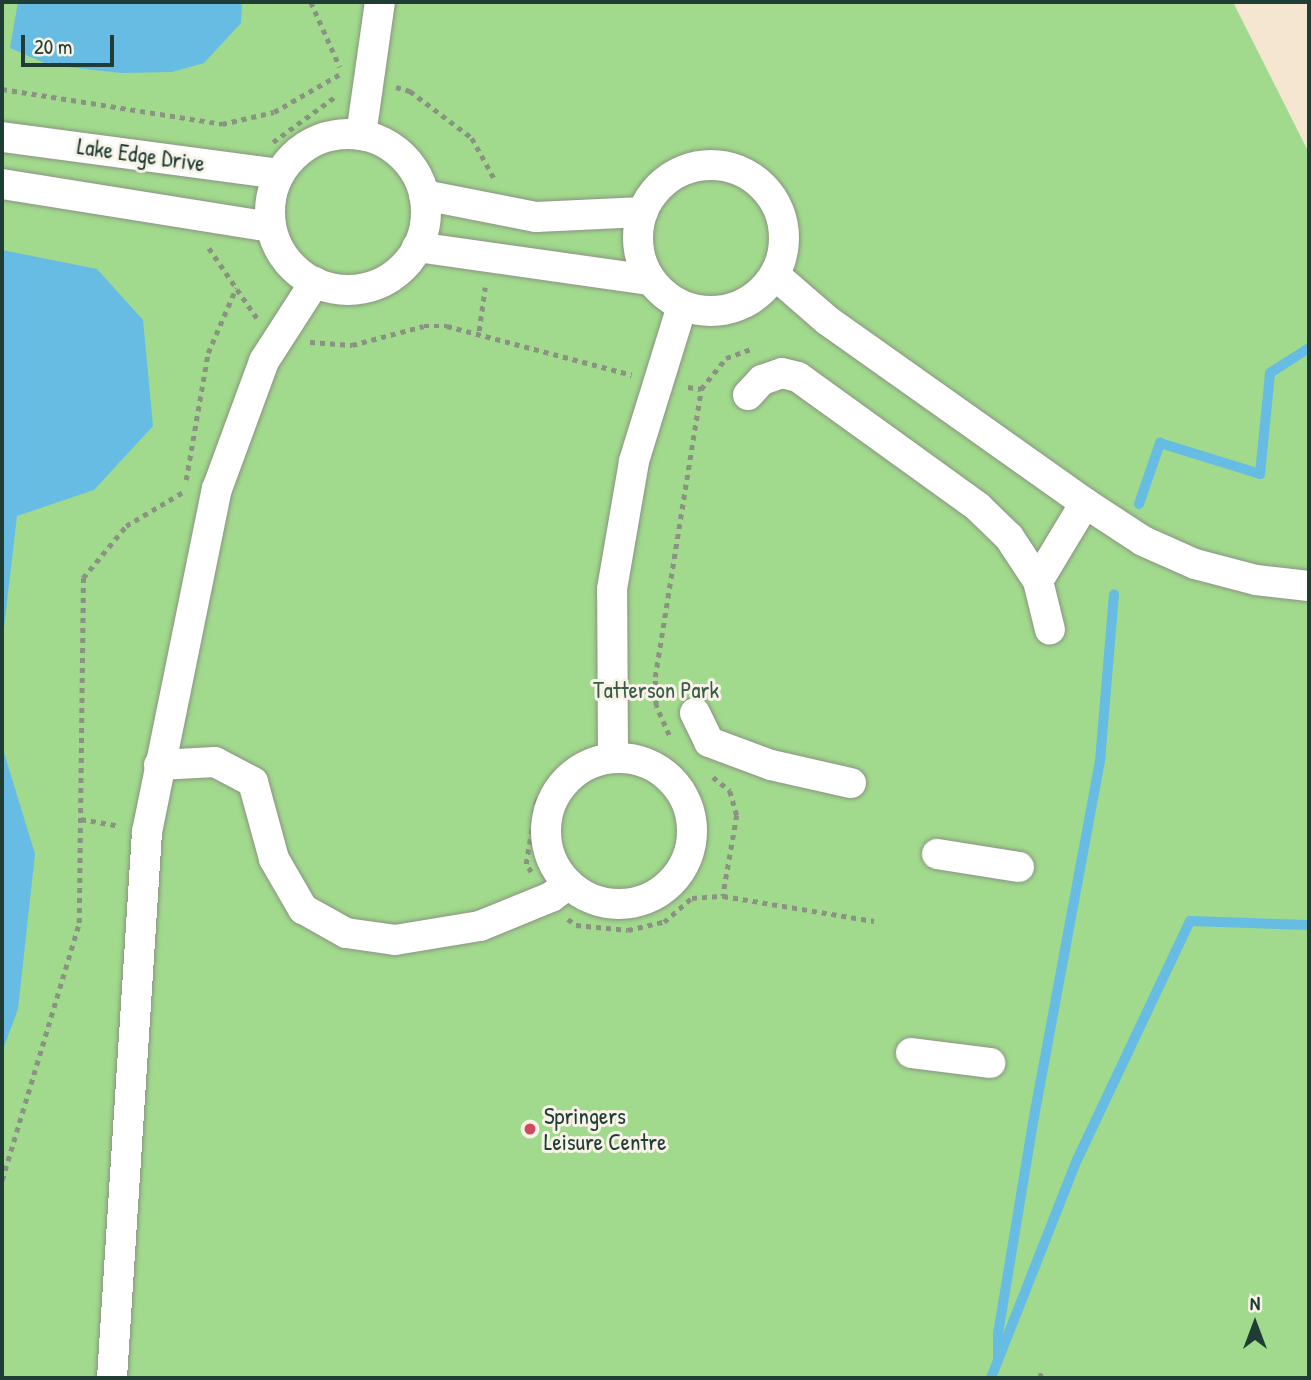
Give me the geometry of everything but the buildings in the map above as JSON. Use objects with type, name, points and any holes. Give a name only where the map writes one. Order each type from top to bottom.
[{"type":"street","points":[[361,135],[356,74],[380,2]]},
{"type":"street","points":[[337,134],[361,135],[402,155],[424,195],[426,213],[417,247],[407,263],[373,285],[334,288],[314,282],[294,268],[279,250],[271,227],[270,200],[279,174],[294,155],[314,142],[337,134]]},
{"type":"street","name":"Lake Edge Drive","points":[[2,137],[279,174]]},
{"type":"street","points":[[417,247],[489,255],[649,280],[682,306],[705,311],[736,307],[762,291],[775,275],[784,252],[784,228],[777,205],[763,186],[743,172],[719,165],[696,167],[673,175],[655,191],[643,212],[639,250],[649,280]]},
{"type":"street","points":[[2,184],[271,227]]},
{"type":"street","points":[[424,195],[536,217],[643,212]]},
{"type":"street","points":[[775,275],[828,321],[1143,541],[1195,564],[1256,580],[1309,586]]},
{"type":"street","points":[[112,1378],[147,832],[159,765],[216,489],[264,361],[314,282]]},
{"type":"street","points":[[613,757],[612,589],[634,461],[682,306]]},
{"type":"street","points":[[748,395],[762,380],[782,373],[799,377],[978,507],[1009,537],[1038,581],[1050,630]]},
{"type":"street","points":[[1038,581],[1085,503]]},
{"type":"street","points":[[695,713],[709,742],[771,765],[851,783]]},
{"type":"street","points":[[613,757],[660,769],[685,803],[692,841],[674,877],[657,893],[634,902],[608,905],[569,884],[550,855],[545,838],[556,793],[589,764],[613,757]]},
{"type":"street","points":[[159,765],[215,762],[253,782],[274,859],[303,909],[346,933],[395,940],[480,926],[551,897],[569,884]]},
{"type":"street","points":[[937,854],[1019,867]]},
{"type":"street","points":[[911,1053],[990,1063]]},
{"type":"path","points":[[311,2],[334,60],[356,74],[410,92],[472,138],[494,176],[495,210]]},
{"type":"path","points":[[2,89],[222,124],[274,112],[356,74]]},
{"type":"path","points":[[479,331],[489,255]]},
{"type":"path","points":[[2,1180],[79,923],[83,578],[126,526],[182,495],[208,353],[236,288]]},
{"type":"path","points":[[673,740],[656,705],[655,677],[701,389],[726,358],[762,345]]},
{"type":"path","points":[[710,775],[730,792],[737,815],[723,896]]},
{"type":"path","points":[[536,883],[526,864],[536,802],[549,781]]},
{"type":"path","points":[[81,819],[147,832]]},
{"type":"path","points":[[566,917],[576,925],[628,930],[664,922],[692,898],[723,896],[874,921]]},
{"type":"green space","name":"Tatterson Park","points":[[2,2],[1233,2],[1309,153],[1309,1378],[2,1378]]},
{"type":"water","points":[[18,2],[242,2],[241,23],[204,63],[172,72],[121,73],[49,65],[10,48]]},
{"type":"water","points":[[2,250],[97,269],[143,320],[153,426],[94,490],[17,516],[2,645]]},
{"type":"water","points":[[2,746],[35,854],[18,1009],[2,1052]]},
{"type":"waterway","points":[[1139,504],[1160,443],[1260,474],[1270,373],[1309,348]]},
{"type":"waterway","points":[[998,1358],[998,1334],[1034,1117],[1100,761],[1114,595]]},
{"type":"waterway","points":[[991,1378],[1077,1160],[1190,921],[1309,925]]},
{"type":"place","name":"Springers Leisure Centre","points":[[530,1129]]}]
